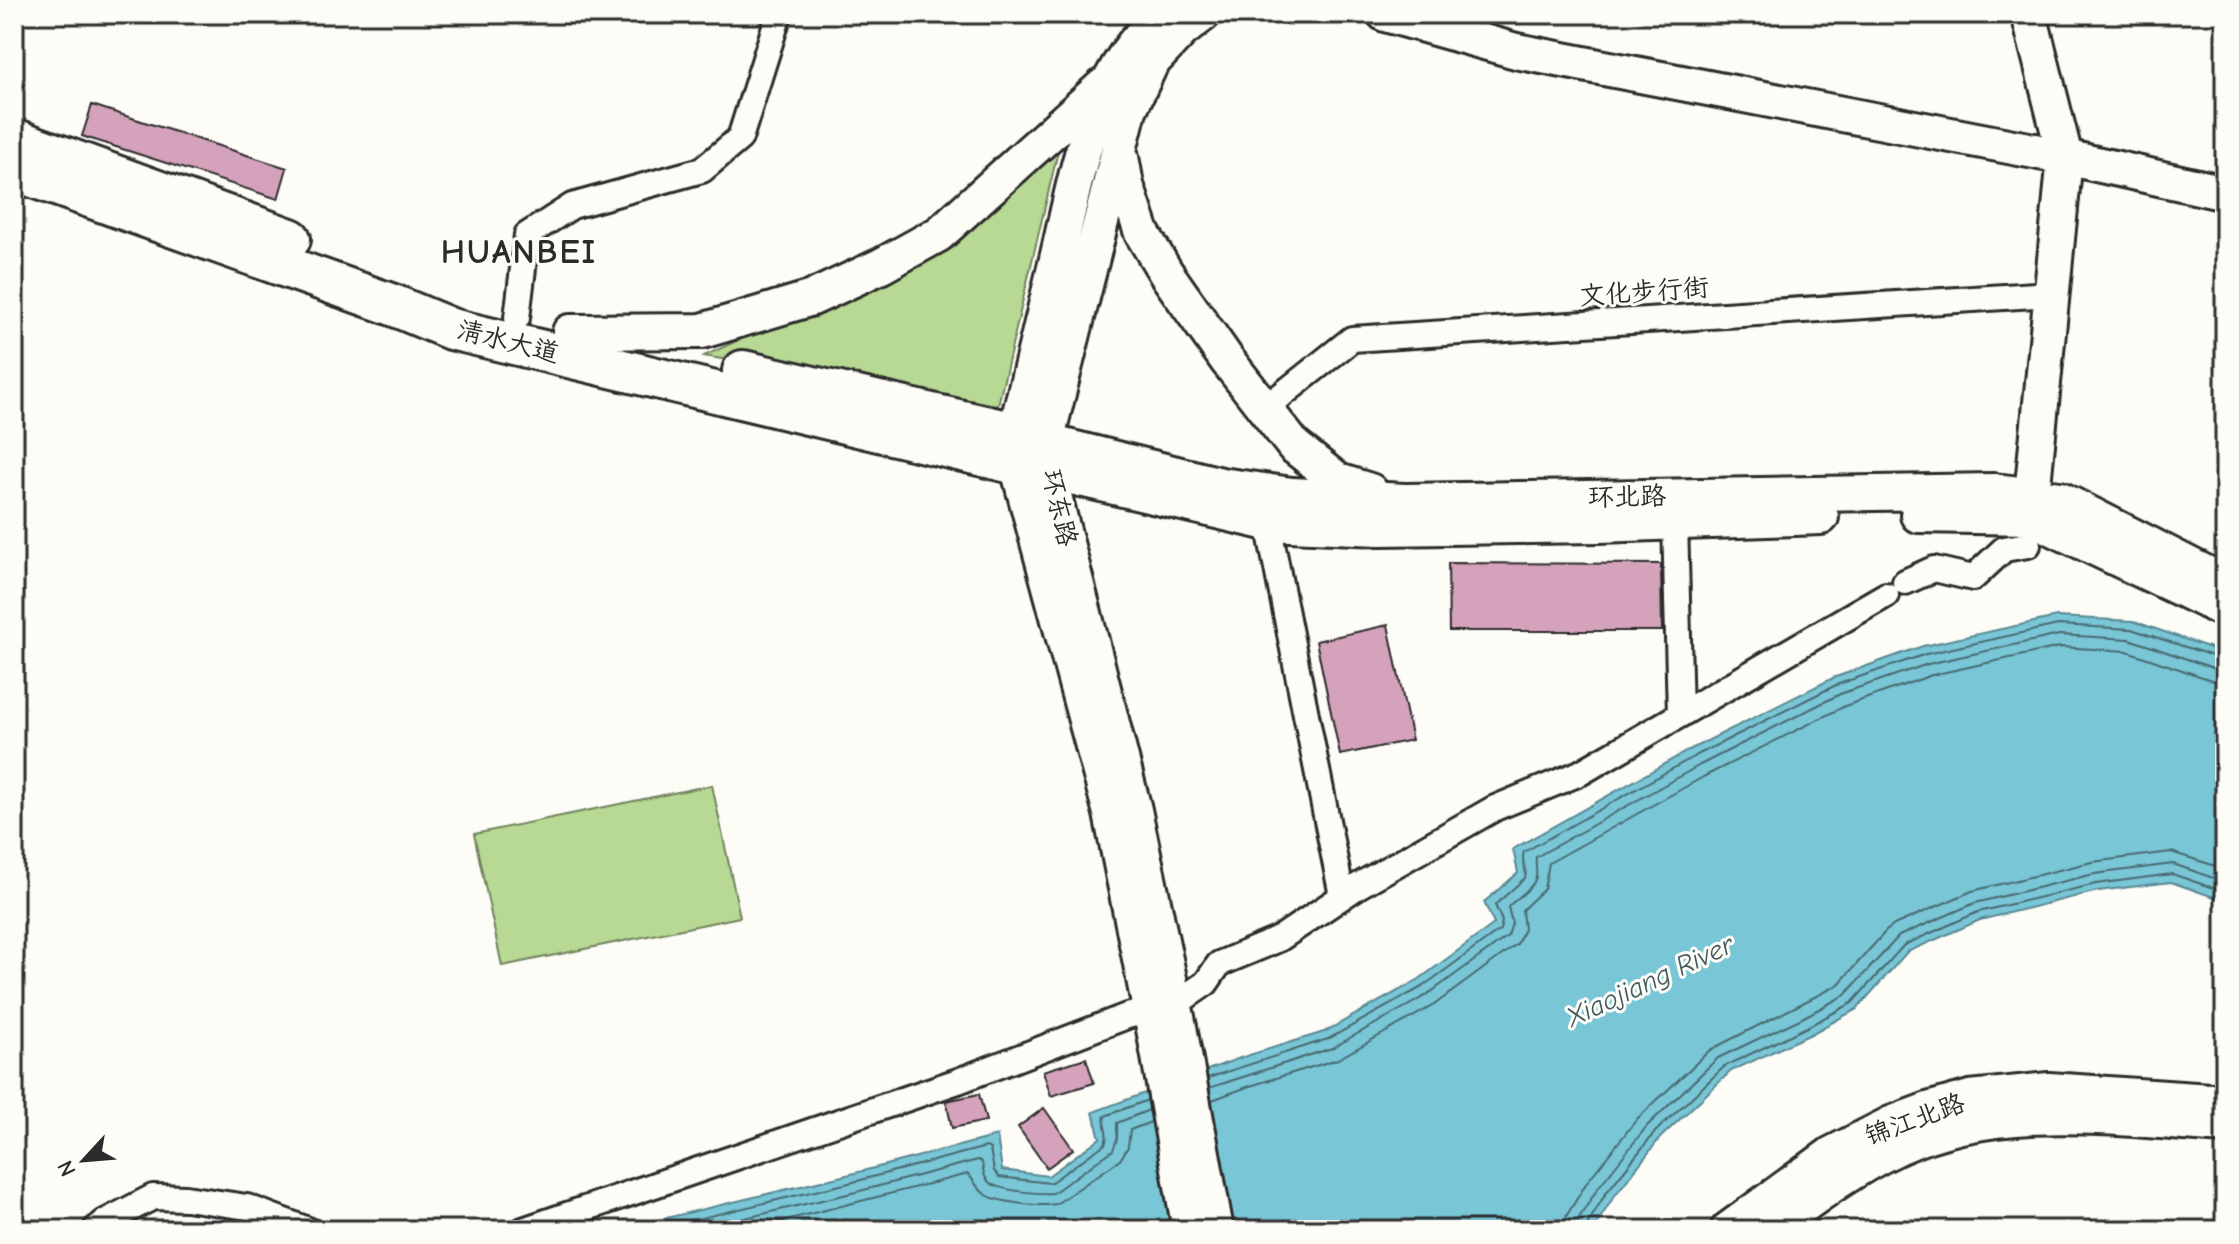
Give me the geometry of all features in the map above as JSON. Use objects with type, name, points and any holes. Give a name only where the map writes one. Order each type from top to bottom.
[{"type":"main road","points":[[570,332],[702,331],[812,298],[881,266],[939,234],[1109,80],[1143,31],[1163,14]]},
{"type":"main road","name":"环东路","points":[[1032,453],[1129,110],[1151,63],[1181,31],[1203,14]]},
{"type":"main road","points":[[1385,14],[1516,51],[2065,157],[2225,193]]},
{"type":"main road","points":[[2029,14],[2065,157],[2030,519]]},
{"type":"main road","points":[[1109,80],[1084,144],[1032,453],[1111,813],[1216,1230]]},
{"type":"main road","name":"清水大道","points":[[14,139],[454,302],[1032,453]]},
{"type":"main road","points":[[1120,150],[1126,185],[1142,233],[1227,360],[1294,446],[1338,481],[1405,501]]},
{"type":"main road","name":"清水大道","points":[[14,170],[379,300],[451,329],[1032,453]]},
{"type":"main road","name":"环北路","points":[[1032,453],[1292,495],[1405,501],[1994,491],[2030,519],[2225,610]]},
{"type":"main road","name":"环北路","points":[[1032,453],[1268,523],[1379,528],[1914,515],[2030,519],[2060,499],[2225,583]]},
{"type":"main road","points":[[1165,1019],[1190,1230]]},
{"type":"main road","name":"锦江北路","points":[[1728,1230],[1843,1148],[1891,1124],[1970,1098],[2049,1090],[2225,1102]]},
{"type":"main road","name":"锦江北路","points":[[1770,1230],[1845,1175],[1876,1158],[1926,1137],[1974,1122],[2050,1115],[2225,1126]]},
{"type":"street","points":[[517,318],[527,235],[572,206],[702,170],[740,138],[779,14]]},
{"type":"street","name":"文化步行街","points":[[1264,409],[1352,339],[2051,294]]},
{"type":"street","points":[[523,1230],[958,1081],[1127,1016],[1165,1019],[1206,983],[1219,964],[1279,939],[1342,896],[1495,808],[1580,773],[1896,589],[1934,569],[1973,578],[2030,519]]},
{"type":"street","points":[[1675,521],[1680,715]]},
{"type":"street","points":[[1268,523],[1342,896]]},
{"type":"street","points":[[95,1230],[153,1197],[186,1198],[247,1207],[308,1230]]},
{"type":"green space","points":[[1059,147],[998,405],[704,356],[868,280]]},
{"type":"green space","points":[[712,785],[740,917],[502,966],[474,834]]},
{"type":"water","name":"Xiaojiang River","points":[[2057,617],[2133,621],[2225,653],[2225,901],[2171,882],[2098,891],[1980,920],[1907,952],[1857,1009],[1731,1071],[1661,1137],[1613,1198],[1593,1230],[616,1230],[997,1136],[1002,1170],[1048,1176],[1100,1138],[1093,1112],[1240,1058],[1324,1032],[1418,980],[1494,924],[1484,902],[1518,873],[1513,849],[1691,749],[1833,678],[1923,646]]},
{"type":"building","points":[[92,105],[287,168],[278,199],[82,136]]},
{"type":"building","points":[[1448,563],[1661,564],[1662,631],[1449,631]]},
{"type":"building","points":[[1388,625],[1412,740],[1340,755],[1316,641]]},
{"type":"building","points":[[1086,1058],[1094,1083],[1051,1096],[1043,1071]]},
{"type":"building","points":[[979,1094],[986,1121],[952,1128],[946,1101]]},
{"type":"building","points":[[1044,1108],[1073,1149],[1047,1168],[1018,1127]]},
{"type":"district","name":"HUANBEI","points":[[519,252]]}]
